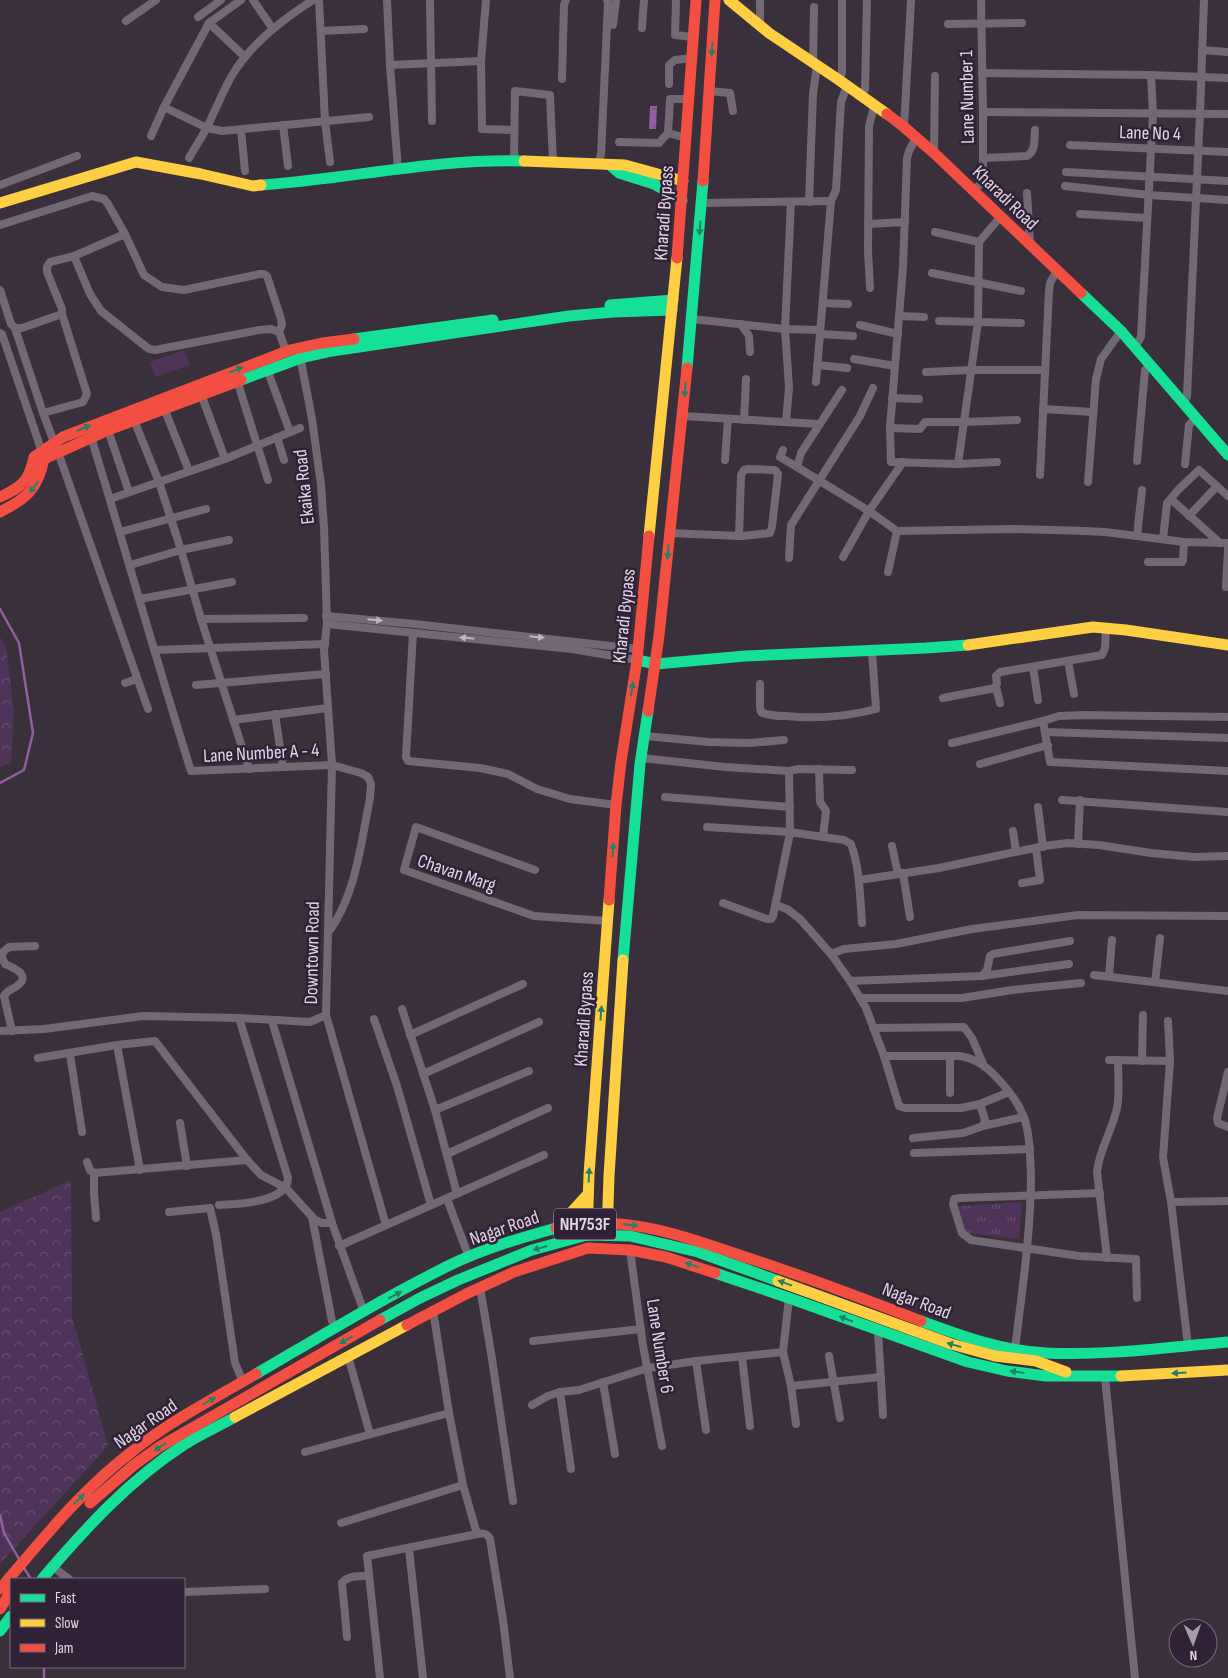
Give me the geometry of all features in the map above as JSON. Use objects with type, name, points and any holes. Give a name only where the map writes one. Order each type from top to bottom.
[{"type":"main road","name":"Kharadi Bypass","points":[[587,1235],[588,1194],[616,805],[638,654],[673,305],[696,0]]},
{"type":"main road","name":"Kharadi Bypass","points":[[607,1235],[608,1176],[622,978],[642,758],[656,659],[692,319],[702,203],[715,0]]},
{"type":"main road","name":"Kharadi Road","points":[[729,0],[760,25],[904,127],[934,153],[1121,331],[1228,455]]},
{"type":"main road","points":[[0,203],[136,162],[253,186],[297,183],[398,169],[469,162],[514,161],[625,165],[683,181]]},
{"type":"main road","points":[[604,164],[619,173],[654,184],[682,200]]},
{"type":"main road","points":[[0,497],[19,489],[32,470],[34,457],[43,455],[102,421],[295,352],[332,351],[569,316],[673,305]]},
{"type":"main road","points":[[56,447],[91,437],[267,369],[295,352]]},
{"type":"main road","points":[[0,512],[21,501],[35,488],[42,472],[43,455]]},
{"type":"main road","points":[[638,654],[674,661],[872,651],[976,644],[1093,627],[1193,642],[1228,645]]},
{"type":"main road","points":[[558,1227],[588,1194]]},
{"type":"main road","name":"Nagar Road","points":[[13,1578],[23,1570],[64,1514],[133,1450],[172,1423],[364,1312],[453,1264],[505,1242],[558,1227],[607,1222],[672,1232],[804,1276],[973,1340],[1015,1349],[1045,1353],[1107,1353],[1228,1342]]},
{"type":"main road","points":[[23,1570],[97,1496],[159,1447],[420,1298],[458,1280],[532,1250],[587,1235],[630,1236],[698,1252],[951,1344],[995,1356],[1036,1362],[1075,1376]]},
{"type":"main road","name":"NH753F","points":[[43,1578],[83,1531],[116,1498],[149,1470],[185,1444],[433,1310],[480,1287],[514,1272],[588,1248],[630,1250],[675,1260],[789,1298],[968,1362],[1007,1371],[1046,1376],[1105,1377],[1228,1370]]},
{"type":"main road","name":"Nagar Road","points":[[0,1589],[10,1581]]},
{"type":"main road","points":[[1,1611],[10,1593]]},
{"type":"main road","points":[[0,1631],[10,1617]]},
{"type":"street","points":[[126,21],[156,0]]},
{"type":"street","points":[[198,17],[221,0]]},
{"type":"street","points":[[151,136],[164,107],[209,23],[242,0]]},
{"type":"street","points":[[254,0],[273,29]]},
{"type":"street","points":[[318,0],[325,121],[330,162]]},
{"type":"street","points":[[387,0],[398,169]]},
{"type":"street","points":[[430,0],[432,121]]},
{"type":"street","points":[[486,0],[481,61],[482,129],[514,130]]},
{"type":"street","points":[[562,79],[564,4],[566,0]]},
{"type":"street","points":[[604,164],[601,155],[607,0]]},
{"type":"street","points":[[613,25],[616,0]]},
{"type":"street","points":[[642,28],[644,0]]},
{"type":"street","points":[[676,0],[675,35],[693,37]]},
{"type":"street","points":[[760,0],[760,25]]},
{"type":"street","points":[[816,382],[831,201],[836,190],[843,83],[842,0]]},
{"type":"street","points":[[861,96],[866,89],[867,0]]},
{"type":"street","points":[[904,127],[911,0]]},
{"type":"street","name":"Lane Number 1","points":[[974,191],[981,183],[983,176],[981,0]]},
{"type":"street","points":[[1184,404],[1187,396],[1204,0]]},
{"type":"street","points":[[189,158],[207,128],[233,74],[245,57],[273,29],[309,1]]},
{"type":"street","points":[[809,202],[815,64],[814,7]]},
{"type":"street","points":[[209,23],[245,57]]},
{"type":"street","points":[[948,24],[1022,23]]},
{"type":"street","points":[[321,31],[364,29]]},
{"type":"street","points":[[1202,50],[1228,52]]},
{"type":"street","points":[[669,84],[669,65],[675,60],[692,58]]},
{"type":"street","points":[[390,65],[481,61]]},
{"type":"street","points":[[982,73],[1228,78]]},
{"type":"street","points":[[1135,347],[1141,337],[1153,113],[1151,75]]},
{"type":"street","points":[[934,153],[935,76]]},
{"type":"street","points":[[709,90],[730,93],[733,111]]},
{"type":"street","points":[[514,161],[515,91],[550,94],[553,162]]},
{"type":"street","points":[[618,142],[658,143],[668,133],[670,99],[689,100]]},
{"type":"street","points":[[164,107],[207,128],[222,131],[369,117]]},
{"type":"street","points":[[870,288],[868,268],[869,126],[874,107]]},
{"type":"street","points":[[983,112],[1228,114]]},
{"type":"street","points":[[283,125],[288,166]]},
{"type":"street","points":[[240,130],[244,171]]},
{"type":"street","points":[[983,158],[1030,155],[1034,148],[1035,130]]},
{"type":"street","points":[[668,133],[686,138]]},
{"type":"street","points":[[916,138],[907,158],[898,334],[890,428],[891,462],[958,464],[997,462]]},
{"type":"street","name":"Lane No 4","points":[[1070,145],[1228,152]]},
{"type":"street","points":[[0,185],[77,156]]},
{"type":"street","points":[[1066,172],[1228,181]]},
{"type":"street","points":[[1065,186],[1149,195],[1228,200]]},
{"type":"street","points":[[1028,193],[1030,244]]},
{"type":"street","points":[[0,225],[92,196],[104,199],[125,234],[74,256],[50,262],[47,267],[47,272],[62,309],[87,394],[83,402],[43,413]]},
{"type":"street","points":[[702,203],[831,201]]},
{"type":"street","points":[[786,422],[789,388],[785,329],[791,202]]},
{"type":"street","points":[[1080,214],[1147,218]]},
{"type":"street","points":[[958,464],[978,322],[979,242],[1001,216]]},
{"type":"street","points":[[868,224],[905,222]]},
{"type":"street","points":[[936,232],[979,242]]},
{"type":"street","name":"Ekaika Road","points":[[125,234],[144,275],[162,287],[184,290],[264,274],[270,282],[282,325],[279,332],[295,352],[312,419],[321,485],[327,620]]},
{"type":"street","points":[[74,256],[90,294],[101,311],[148,349],[155,350],[259,330],[271,329],[279,332]]},
{"type":"street","points":[[1040,475],[1048,291],[1057,270]]},
{"type":"street","points":[[932,273],[1021,291]]},
{"type":"street","points":[[0,290],[148,709]]},
{"type":"street","points":[[822,303],[848,304]]},
{"type":"street","points":[[15,328],[22,328],[62,314]]},
{"type":"street","points":[[899,316],[924,318]]},
{"type":"street","points":[[692,319],[853,336]]},
{"type":"street","points":[[939,321],[1020,323]]},
{"type":"street","points":[[741,324],[749,336],[750,352]]},
{"type":"street","points":[[860,325],[898,334]]},
{"type":"street","points":[[1088,482],[1098,367],[1101,359],[1121,331]]},
{"type":"street","points":[[0,333],[2,334],[43,455]]},
{"type":"street","points":[[854,358],[895,366]]},
{"type":"street","points":[[817,365],[847,368]]},
{"type":"street","points":[[1137,461],[1145,370],[1151,365]]},
{"type":"street","points":[[267,369],[290,432]]},
{"type":"street","points":[[926,372],[1044,370]]},
{"type":"street","points":[[744,420],[746,379]]},
{"type":"street","points":[[237,380],[268,480]]},
{"type":"street","points":[[789,558],[791,525],[860,416],[873,388]]},
{"type":"street","points":[[797,467],[801,453],[842,390]]},
{"type":"street","points":[[201,394],[225,459]]},
{"type":"street","points":[[892,398],[919,400]]},
{"type":"street","points":[[164,408],[189,471]]},
{"type":"street","points":[[1042,409],[1093,412]]},
{"type":"street","points":[[682,416],[819,424]]},
{"type":"street","points":[[1185,464],[1189,425],[1196,418]]},
{"type":"street","points":[[726,460],[728,419]]},
{"type":"street","points":[[134,420],[159,482],[248,769]]},
{"type":"street","points":[[890,428],[920,429],[925,422],[1017,420]]},
{"type":"street","points":[[110,499],[225,459],[300,428]]},
{"type":"street","points":[[108,430],[130,492]]},
{"type":"street","points":[[91,437],[155,650],[326,644]]},
{"type":"street","points":[[277,437],[284,460]]},
{"type":"street","points":[[783,450],[780,457],[869,511],[897,531],[1028,529],[1105,532],[1184,542],[1224,543]]},
{"type":"street","points":[[843,557],[869,511],[902,462]]},
{"type":"street","points":[[670,533],[739,536],[770,534],[778,474],[775,470],[748,468],[741,475],[739,536]]},
{"type":"street","points":[[1163,539],[1168,502],[1199,470],[1228,496]]},
{"type":"street","points":[[1189,516],[1217,486]]},
{"type":"street","points":[[1137,536],[1142,490]]},
{"type":"street","points":[[1168,502],[1173,501],[1224,543]]},
{"type":"street","points":[[120,532],[206,510]]},
{"type":"street","points":[[888,572],[897,531]]},
{"type":"street","points":[[130,565],[181,550],[229,540]]},
{"type":"street","points":[[1148,562],[1182,562],[1184,560],[1184,542]]},
{"type":"street","points":[[1226,587],[1228,549]]},
{"type":"street","points":[[140,599],[232,582]]},
{"type":"street","points":[[201,619],[304,618]]},
{"type":"street","points":[[327,620],[415,624],[638,654]]},
{"type":"street","points":[[327,620],[414,633],[638,654]]},
{"type":"street","name":"Downtown Road","points":[[0,1031],[44,1029],[143,1016],[310,1022],[326,1015],[332,765],[324,650],[327,620]]},
{"type":"street","points":[[1000,703],[996,687],[996,676],[1000,672],[1102,656],[1105,648],[1106,628]]},
{"type":"street","points":[[414,633],[406,757],[408,760],[480,768],[508,774],[537,789],[570,799],[616,805]]},
{"type":"street","name":"Lane Number A - 4","points":[[155,650],[165,691],[191,771],[332,765],[361,773],[368,777],[371,784],[370,798],[353,881],[336,923],[328,933]]},
{"type":"street","points":[[760,684],[761,712],[769,715],[824,718],[876,709],[872,651]]},
{"type":"street","points":[[1068,661],[1074,694]]},
{"type":"street","points":[[1033,667],[1038,700]]},
{"type":"street","points":[[196,685],[326,674]]},
{"type":"street","points":[[125,683],[137,679]]},
{"type":"street","points":[[943,698],[994,689],[996,687]]},
{"type":"street","points":[[234,720],[328,708]]},
{"type":"street","points":[[275,714],[283,767]]},
{"type":"street","points":[[952,743],[1058,716],[1228,717]]},
{"type":"street","points":[[1043,721],[1050,762],[1228,771]]},
{"type":"street","points":[[1045,732],[1228,738]]},
{"type":"street","points":[[645,736],[710,742],[749,743],[784,740]]},
{"type":"street","points":[[980,764],[1048,745]]},
{"type":"street","points":[[642,758],[725,767],[788,771],[799,769],[852,770]]},
{"type":"street","points":[[819,769],[820,802],[826,811],[823,838]]},
{"type":"street","points":[[723,903],[767,919],[771,919],[773,916],[790,832],[788,771]]},
{"type":"street","points":[[665,797],[790,807]]},
{"type":"street","points":[[1062,800],[1228,812]]},
{"type":"street","points":[[1078,844],[1080,800]]},
{"type":"street","points":[[1022,883],[1040,880],[1038,807]]},
{"type":"street","points":[[708,827],[790,832],[844,840],[851,844],[859,880],[862,923]]},
{"type":"street","name":"Chavan Marg","points":[[535,870],[416,828],[404,870],[534,916],[608,921]]},
{"type":"street","points":[[1013,830],[1016,852]]},
{"type":"street","points":[[859,880],[939,868],[1068,843],[1194,856],[1228,856]]},
{"type":"street","points":[[892,846],[901,874],[910,917]]},
{"type":"street","points":[[776,905],[787,908],[800,919],[831,954],[850,981],[866,1008],[884,1056],[898,1106],[901,1108],[961,1108],[980,1104],[1008,1092]]},
{"type":"street","points":[[831,954],[844,949],[896,944],[972,929],[1078,914],[1228,916]]},
{"type":"street","points":[[1155,982],[1160,938]]},
{"type":"street","points":[[1109,976],[1112,940]]},
{"type":"street","points":[[982,976],[986,974],[990,956],[993,954],[1070,941]]},
{"type":"street","points":[[12,1031],[4,996],[8,990],[19,985],[22,980],[22,974],[3,962],[3,952],[9,947],[35,946]]},
{"type":"street","points":[[850,981],[982,976],[1069,964]]},
{"type":"street","points":[[1094,975],[1228,991]]},
{"type":"street","points":[[860,998],[962,998],[1012,990],[1081,983]]},
{"type":"street","points":[[410,1035],[523,984]]},
{"type":"street","points":[[402,1009],[435,1110],[457,1194]]},
{"type":"street","points":[[1142,1061],[1143,1014]]},
{"type":"street","points":[[326,1015],[386,1225]]},
{"type":"street","points":[[219,1206],[260,1200],[279,1193],[286,1188],[288,1178],[239,1018]]},
{"type":"street","points":[[374,1019],[398,1086],[432,1205]]},
{"type":"street","points":[[272,1021],[339,1246],[364,1312]]},
{"type":"street","points":[[1168,1021],[1170,1061],[1163,1157],[1171,1202],[1188,1346]]},
{"type":"street","points":[[423,1074],[539,1022]]},
{"type":"street","points":[[873,1028],[964,1027],[972,1038],[984,1066]]},
{"type":"street","points":[[38,1058],[117,1045],[155,1041],[246,1160],[261,1175],[286,1188],[312,1217],[322,1222],[332,1223]]},
{"type":"street","points":[[117,1045],[140,1170]]},
{"type":"street","points":[[70,1054],[82,1132]]},
{"type":"street","points":[[884,1056],[950,1056],[971,1058],[996,1076],[1024,1117],[1030,1149],[1031,1196],[1015,1349]]},
{"type":"street","points":[[950,1056],[950,1092]]},
{"type":"street","points":[[1109,1060],[1170,1061]]},
{"type":"street","points":[[1107,1258],[1097,1172],[1098,1159],[1108,1138],[1117,1106],[1118,1060]]},
{"type":"street","points":[[435,1110],[529,1071]]},
{"type":"street","points":[[1228,1072],[1217,1118],[1218,1123],[1222,1126],[1228,1126]]},
{"type":"street","points":[[980,1104],[985,1120],[983,1126]]},
{"type":"street","points":[[447,1154],[548,1108]]},
{"type":"street","points":[[913,1138],[957,1134],[1024,1117]]},
{"type":"street","points":[[180,1123],[187,1166]]},
{"type":"street","points":[[914,1152],[1030,1149]]},
{"type":"street","points":[[339,1246],[544,1155]]},
{"type":"street","points":[[94,1174],[246,1160]]},
{"type":"street","points":[[87,1162],[94,1174],[96,1218]]},
{"type":"street","points":[[1100,1192],[960,1198],[954,1199],[953,1204],[962,1233],[971,1240],[1079,1256],[1136,1260],[1137,1298]]},
{"type":"street","points":[[446,1198],[467,1252]]},
{"type":"street","points":[[1171,1202],[1228,1201]]},
{"type":"street","points":[[169,1212],[210,1208],[216,1234],[235,1363],[241,1377]]},
{"type":"street","points":[[312,1217],[332,1321]]},
{"type":"street","name":"Lane Number 6","points":[[630,1250],[641,1329],[662,1446]]},
{"type":"street","points":[[480,1287],[513,1501]]},
{"type":"street","points":[[789,1298],[783,1352],[791,1386],[796,1424]]},
{"type":"street","points":[[433,1310],[449,1413],[463,1486],[477,1534]]},
{"type":"street","points":[[533,1341],[641,1329]]},
{"type":"street","points":[[878,1331],[883,1415]]},
{"type":"street","points":[[532,1405],[560,1392],[579,1390],[648,1368],[783,1352]]},
{"type":"street","points":[[348,1356],[370,1434]]},
{"type":"street","points":[[829,1356],[840,1418]]},
{"type":"street","points":[[742,1357],[750,1426]]},
{"type":"street","points":[[696,1361],[706,1430]]},
{"type":"street","points":[[1105,1377],[1136,1678]]},
{"type":"street","points":[[791,1386],[881,1378]]},
{"type":"street","points":[[603,1382],[614,1454]]},
{"type":"street","points":[[560,1392],[571,1469]]},
{"type":"street","points":[[305,1452],[449,1413]]},
{"type":"street","points":[[341,1523],[463,1486]]},
{"type":"street","points":[[380,1678],[367,1556],[485,1534],[490,1539],[510,1678]]},
{"type":"street","points":[[410,1549],[423,1678]]},
{"type":"street","points":[[52,1567],[68,1578]]},
{"type":"street","points":[[347,1637],[342,1583],[349,1577],[369,1576]]},
{"type":"street","points":[[185,1592],[265,1589]]},
{"type":"green space","points":[[184,350],[190,365],[155,377],[150,362]]},
{"type":"green space","points":[[0,637],[6,646],[14,714],[11,763],[0,767]]},
{"type":"green space","points":[[71,1180],[72,1316],[108,1446],[0,1564],[0,1212]]},
{"type":"green space","points":[[1022,1202],[1019,1239],[967,1233],[958,1206]]},
{"type":"water","points":[[650,106],[657,106],[656,129],[649,129]]},
{"type":"waterway","points":[[0,609],[19,643],[33,733],[24,770],[0,783]]},
{"type":"waterway","points":[[0,1515],[4,1533],[19,1559]]},
{"type":"waterway","points":[[24,1568],[30,1578]]},
{"type":"waterway","points":[[44,1668],[44,1678]]},
{"type":"traffic: fast","points":[[261,185],[425,166],[491,161],[524,161]]},
{"type":"traffic: fast","points":[[610,165],[619,173],[654,184],[682,200]]},
{"type":"traffic: fast","points":[[687,368],[703,181]]},
{"type":"traffic: fast","points":[[1081,293],[1121,331],[1228,455]]},
{"type":"traffic: fast","points":[[610,305],[673,300]]},
{"type":"traffic: fast","points":[[241,380],[301,358],[332,351],[569,316],[672,310]]},
{"type":"traffic: fast","points":[[354,339],[493,320]]},
{"type":"traffic: fast","points":[[637,660],[656,664],[745,656],[968,645]]},
{"type":"traffic: fast","points":[[623,960],[640,764],[648,711]]},
{"type":"traffic: fast","points":[[256,1374],[378,1303],[452,1264],[490,1248],[556,1228]]},
{"type":"traffic: fast","points":[[380,1320],[458,1280],[532,1250],[587,1235],[630,1236],[698,1252],[778,1281]]},
{"type":"traffic: fast","points":[[715,1273],[968,1362],[1007,1371],[1046,1376],[1121,1376]]},
{"type":"traffic: fast","points":[[921,1321],[998,1346],[1030,1352],[1069,1354],[1115,1352],[1228,1342]]},
{"type":"traffic: fast","points":[[43,1578],[91,1524],[145,1473],[185,1444],[235,1417]]},
{"type":"traffic: fast","points":[[0,1631],[10,1617]]},
{"type":"traffic: slow","points":[[729,0],[769,33],[887,114]]},
{"type":"traffic: slow","points":[[524,161],[625,165],[683,181]]},
{"type":"traffic: slow","points":[[0,203],[136,162],[253,186],[261,185]]},
{"type":"traffic: slow","points":[[649,536],[677,258]]},
{"type":"traffic: slow","points":[[968,645],[1093,627],[1228,645]]},
{"type":"traffic: slow","points":[[587,1235],[589,1175],[609,900]]},
{"type":"traffic: slow","points":[[607,1235],[623,960]]},
{"type":"traffic: slow","points":[[558,1227],[588,1194]]},
{"type":"traffic: slow","points":[[778,1281],[951,1344],[995,1356],[1036,1361],[1066,1372]]},
{"type":"traffic: slow","points":[[235,1417],[407,1325]]},
{"type":"traffic: slow","points":[[1121,1376],[1228,1370]]},
{"type":"traffic: jam","points":[[677,258],[696,0]]},
{"type":"traffic: jam","points":[[703,181],[715,0]]},
{"type":"traffic: jam","points":[[887,114],[934,153],[1081,293]]},
{"type":"traffic: jam","points":[[0,497],[14,490],[27,478],[34,457],[63,437],[290,350],[354,339]]},
{"type":"traffic: jam","points":[[648,711],[659,636],[687,368]]},
{"type":"traffic: jam","points":[[0,512],[30,492],[38,478],[44,459],[108,430],[241,380]]},
{"type":"traffic: jam","points":[[609,900],[616,805],[637,660],[649,536]]},
{"type":"traffic: jam","points":[[556,1228],[605,1223],[651,1228],[787,1271],[921,1321]]},
{"type":"traffic: jam","points":[[407,1325],[466,1294],[514,1272],[588,1248],[630,1250],[666,1257],[715,1273]]},
{"type":"traffic: jam","points":[[90,1503],[134,1465],[159,1447],[380,1320]]},
{"type":"traffic: jam","points":[[0,1589],[63,1516],[115,1465],[163,1429],[256,1374]]},
{"type":"traffic: jam","points":[[0,1609],[10,1593]]}]
